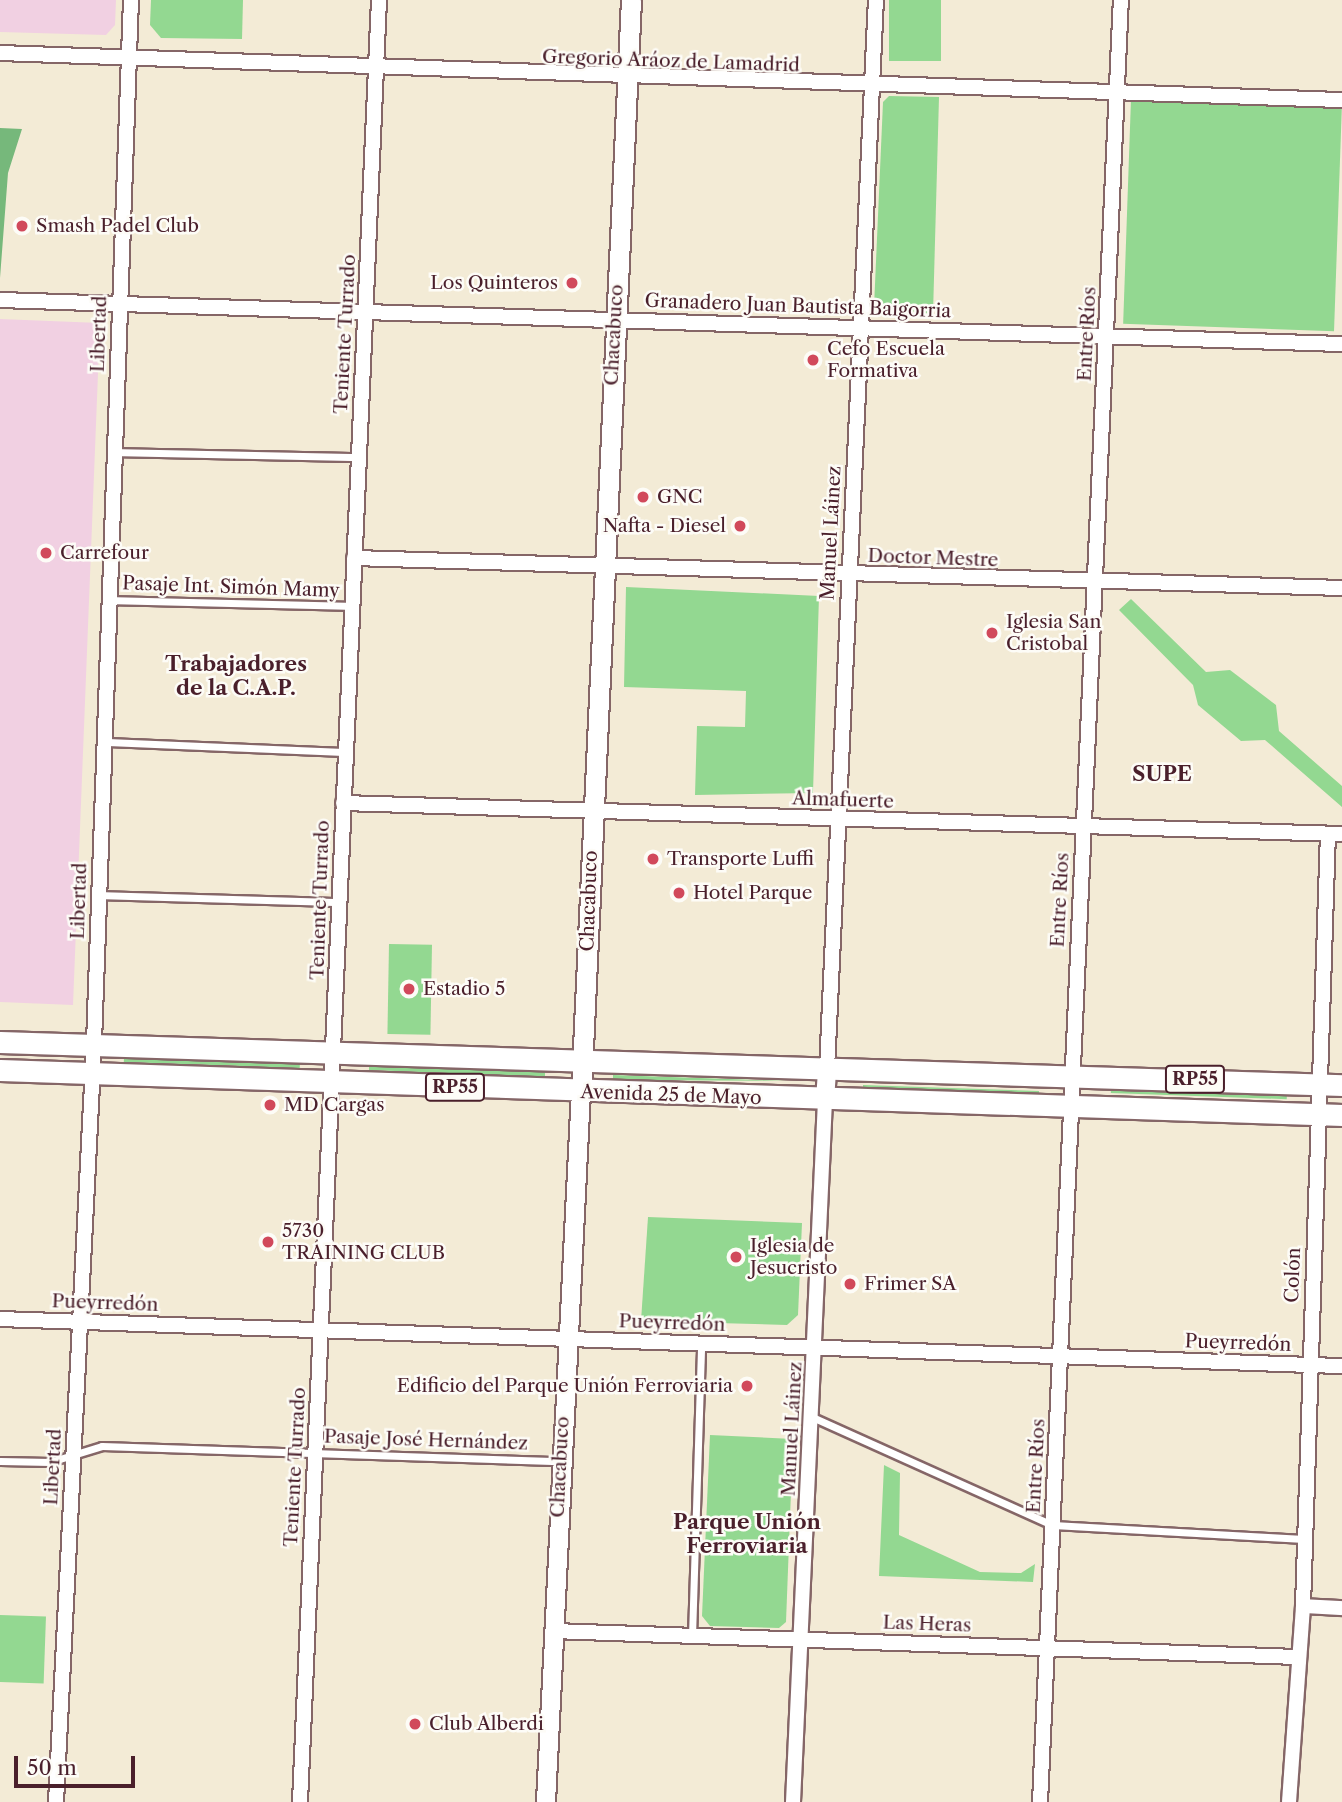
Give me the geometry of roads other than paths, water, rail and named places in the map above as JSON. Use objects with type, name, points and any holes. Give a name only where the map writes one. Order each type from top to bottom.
[{"type":"main road","name":"Chacabuco","points":[[581,1092],[614,320],[631,0]]},
{"type":"main road","name":"Avenida 25 de Mayo","points":[[0,1042],[333,1050],[1342,1085]]},
{"type":"main road","name":"Avenida 25 de Mayo","points":[[0,1070],[581,1092],[1342,1115]]},
{"type":"street","name":"Libertad","points":[[56,1802],[94,1043],[131,0]]},
{"type":"street","name":"Teniente Turrado","points":[[300,1802],[379,0]]},
{"type":"street","name":"Manuel Láinez","points":[[827,1069],[847,575],[862,329],[876,0]]},
{"type":"street","name":"Entre Ríos","points":[[1040,1802],[1121,0]]},
{"type":"street","name":"Gregorio Aráoz de Lamadrid","points":[[0,53],[627,79],[1342,100]]},
{"type":"street","name":"Granadero Juan Bautista Baigorria","points":[[0,300],[1342,344]]},
{"type":"street","name":"Doctor Mestre","points":[[354,558],[1094,583],[1342,588]]},
{"type":"street","name":"Almafuerte","points":[[343,803],[1335,834]]},
{"type":"street","name":"Colón","points":[[1289,1802],[1303,1606],[1319,1084],[1335,834]]},
{"type":"street","points":[[825,1100],[827,1069]]},
{"type":"street","name":"Chacabuco","points":[[546,1802],[560,1461],[581,1092]]},
{"type":"street","name":"Manuel Láinez","points":[[793,1802],[825,1100]]},
{"type":"street","name":"Pueyrredón","points":[[0,1319],[1342,1366]]},
{"type":"street","points":[[1303,1606],[1342,1608]]},
{"type":"street","name":"Las Heras","points":[[553,1631],[1299,1657]]},
{"type":"lane","points":[[114,453],[359,457]]},
{"type":"lane","name":"Pasaje Int. Simón Mamy","points":[[109,600],[352,606]]},
{"type":"lane","points":[[104,742],[346,752]]},
{"type":"lane","points":[[99,895],[339,902]]},
{"type":"lane","points":[[692,1636],[701,1343]]},
{"type":"lane","points":[[812,1417],[1052,1525],[1305,1539]]},
{"type":"lane","name":"Pasaje José Hernández","points":[[0,1461],[73,1456],[102,1446],[560,1461]]},
{"type":"place","name":"Smash Padel Club","points":[[22,226]]},
{"type":"place","name":"Los Quinteros","points":[[572,283]]},
{"type":"place","name":"Cefo Escuela Formativa","points":[[813,360]]},
{"type":"place","name":"GNC","points":[[643,497]]},
{"type":"place","name":"Nafta - Diesel","points":[[740,526]]},
{"type":"place","name":"Carrefour","points":[[46,553]]},
{"type":"place","name":"Iglesia San Cristobal","points":[[992,633]]},
{"type":"place","name":"Transporte Luffi","points":[[653,859]]},
{"type":"place","name":"Hotel Parque","points":[[679,893]]},
{"type":"place","name":"Estadio 5","points":[[409,989]]},
{"type":"place","name":"MD Cargas","points":[[270,1105]]},
{"type":"place","name":"5730 TRAINING CLUB","points":[[268,1242]]},
{"type":"place","name":"Iglesia de Jesucristo","points":[[736,1257]]},
{"type":"place","name":"Frimer SA","points":[[850,1284]]},
{"type":"place","name":"Edificio del Parque Unión Ferroviaria","points":[[747,1386]]},
{"type":"place","name":"Club Alberdi","points":[[415,1724]]},
{"type":"district","name":"Trabajadores de la C.A.P.","points":[[236,676]]},
{"type":"district","name":"SUPE","points":[[1162,774]]},
{"type":"district","name":"Parque Unión Ferroviaria","points":[[747,1534]]}]
